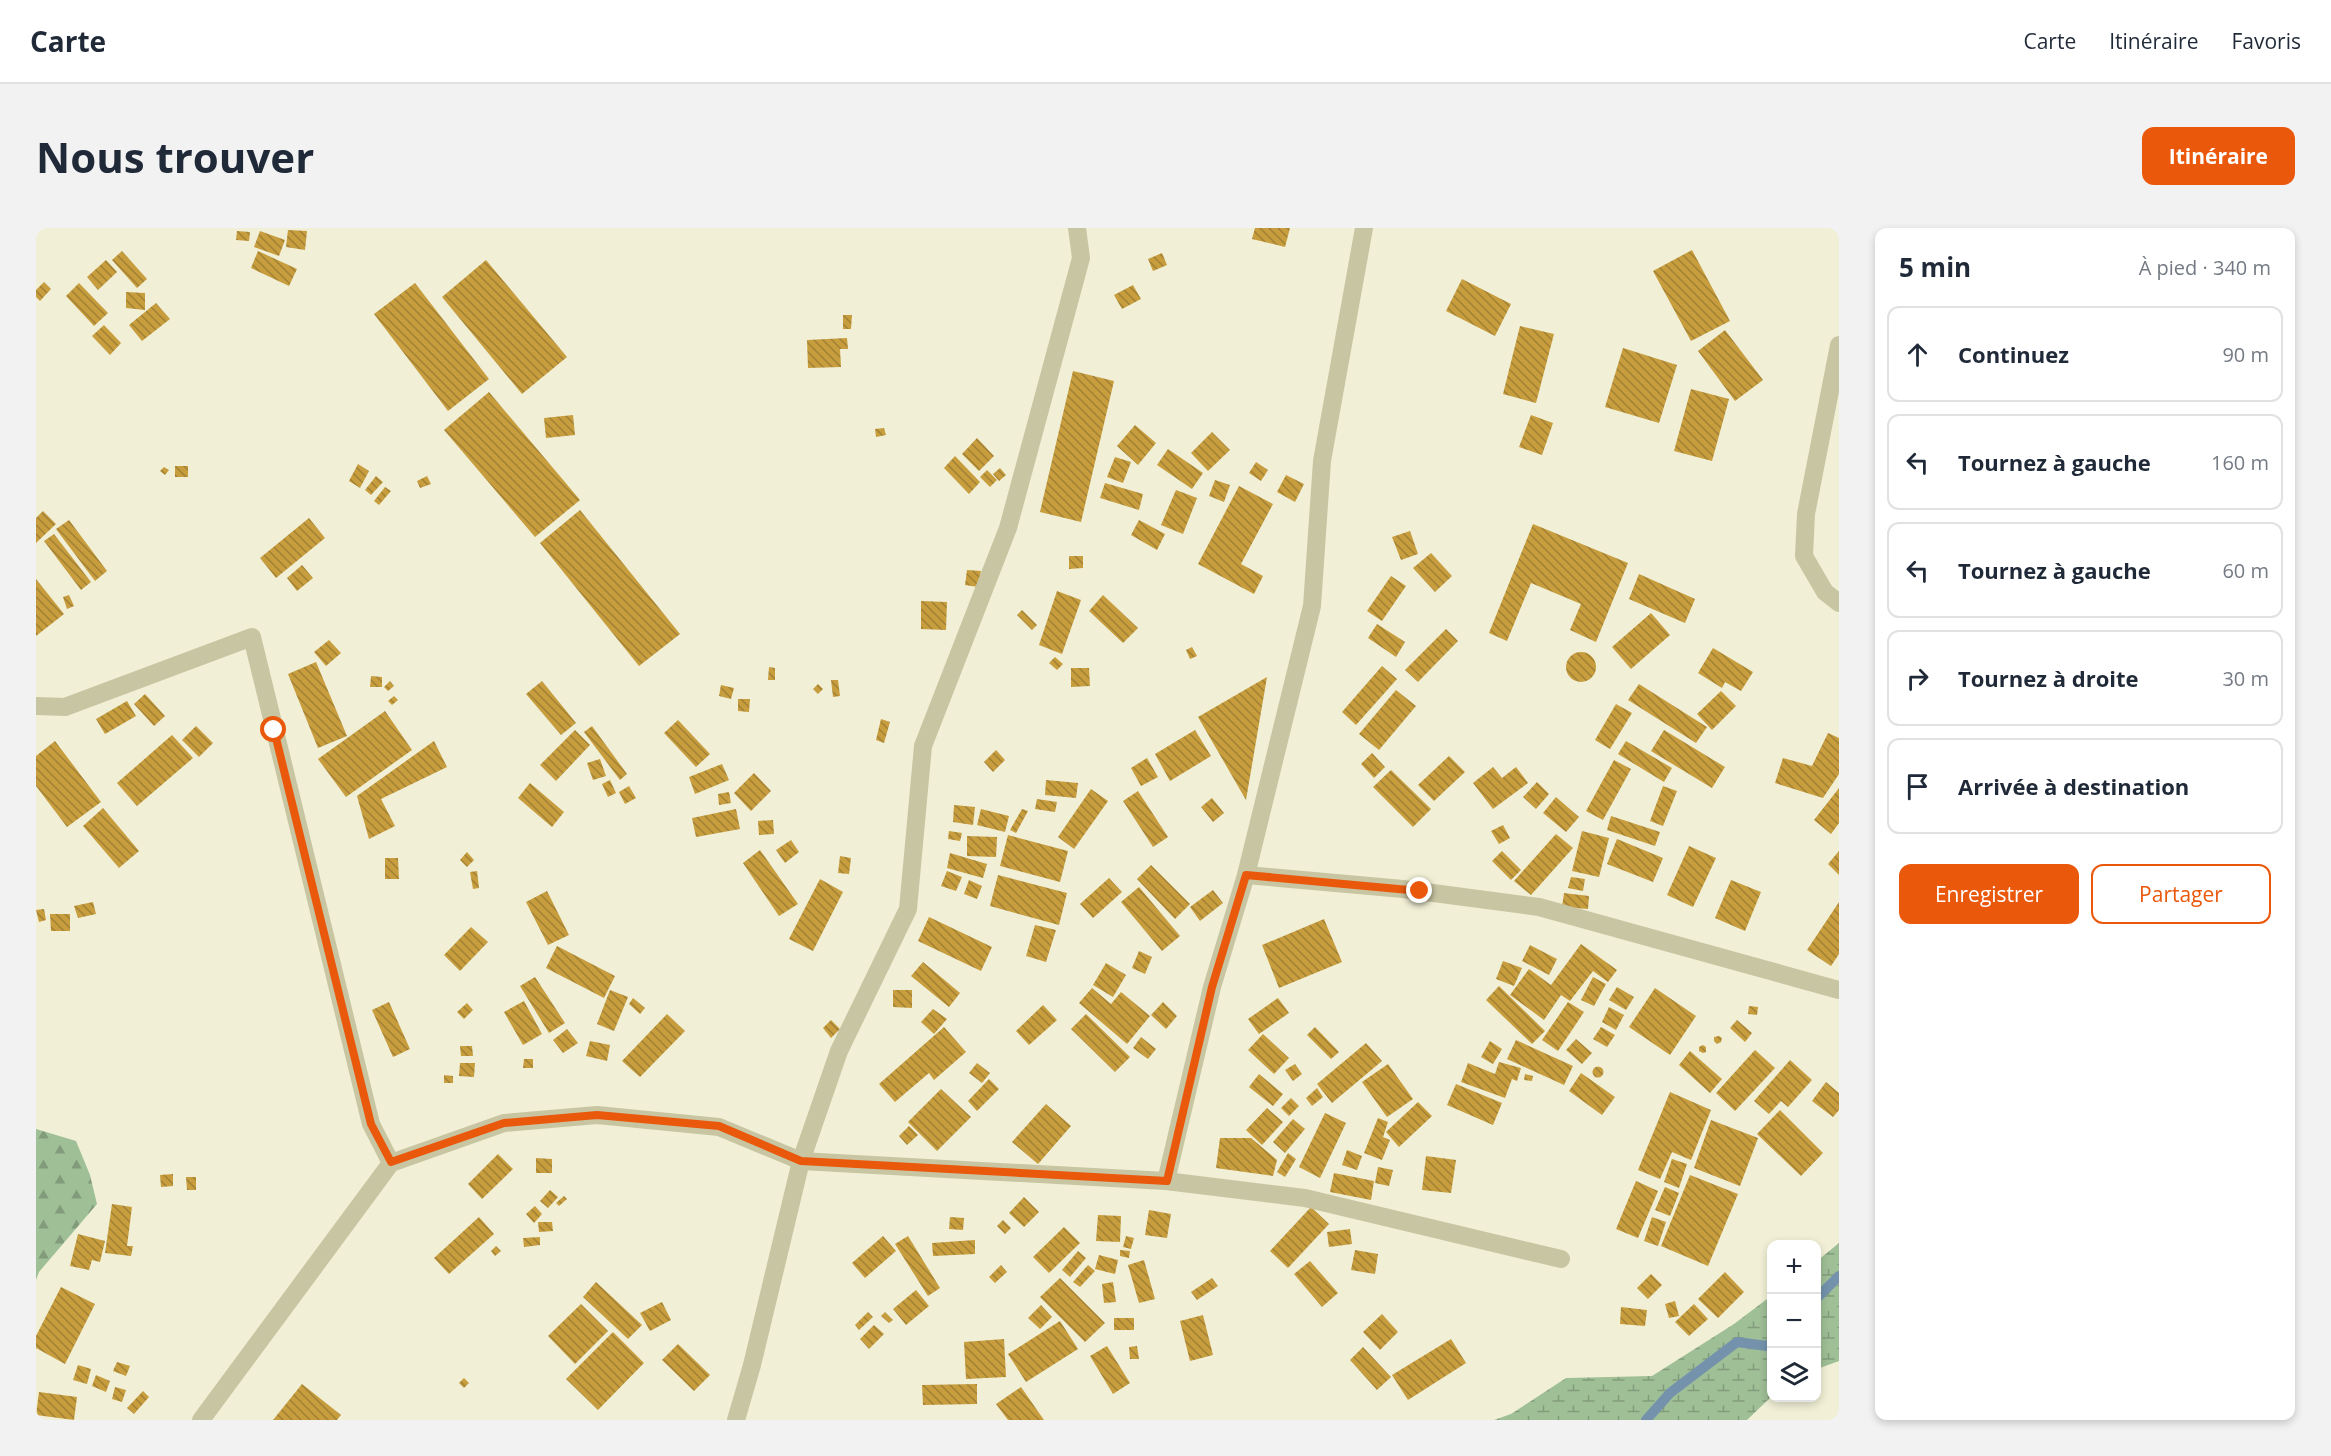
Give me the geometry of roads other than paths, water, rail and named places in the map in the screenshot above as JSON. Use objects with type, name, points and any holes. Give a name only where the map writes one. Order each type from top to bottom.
[{"type":"street","points":[[736,1420],[752,1365],[801,1161],[839,1051],[908,909],[923,746],[1008,528],[1081,258],[1077,228]]},
{"type":"street","points":[[1167,1181],[1212,987],[1246,875],[1312,606],[1322,460],[1364,228]]},
{"type":"street","points":[[1839,345],[1806,514],[1804,556],[1825,592],[1839,603]]},
{"type":"street","points":[[36,706],[65,707],[252,637],[371,1124],[391,1162]]},
{"type":"street","points":[[1246,875],[1403,889],[1539,907],[1839,990]]},
{"type":"street","points":[[201,1420],[391,1162],[504,1123],[597,1115],[719,1126],[801,1161],[1167,1181],[1305,1198],[1562,1259]]},
{"type":"waterway","points":[[1821,1294],[1839,1276]]},
{"type":"waterway","points":[[1646,1420],[1670,1393],[1737,1342],[1767,1346]]}]
